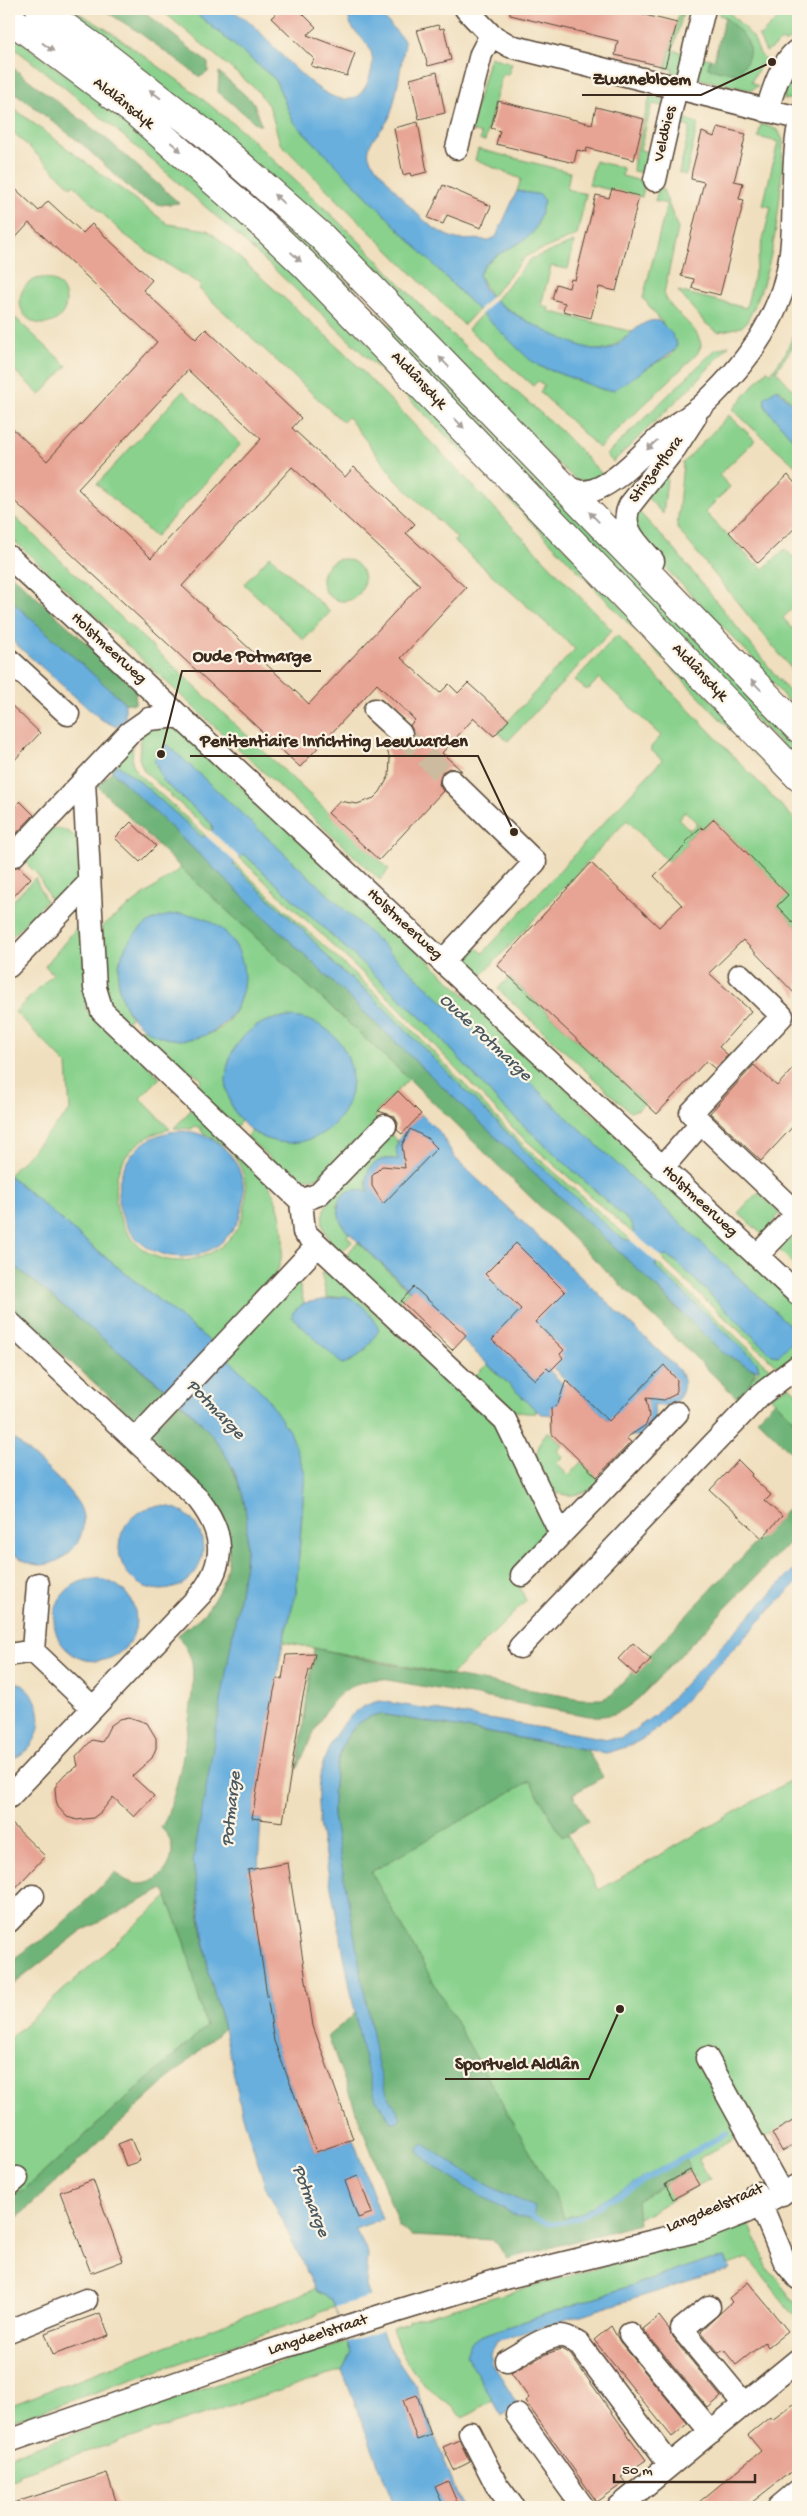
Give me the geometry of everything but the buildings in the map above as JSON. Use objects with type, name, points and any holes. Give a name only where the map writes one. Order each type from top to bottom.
[{"type":"main road","name":"Aldlânsdyk","points":[[40,9],[104,54],[204,133],[322,237],[798,728]]},
{"type":"main road","name":"Aldlânsdyk","points":[[9,18],[135,112],[304,264],[798,776]]},
{"type":"street","points":[[466,9],[491,35],[510,46],[798,118]]},
{"type":"street","name":"Veldbies","points":[[655,180],[704,9]]},
{"type":"street","points":[[456,148],[481,54],[491,35]]},
{"type":"street","points":[[767,111],[775,84],[793,54],[798,50]]},
{"type":"street","name":"Stinzenflora","points":[[663,590],[655,563],[628,530],[626,513],[630,505],[675,448],[704,404],[740,364],[766,330],[776,310],[788,272],[796,216],[792,176],[798,131]]},
{"type":"street","name":"Stinzenflora","points":[[566,487],[584,492],[613,479],[663,434],[704,404]]},
{"type":"street","name":"Holstmeerweg","points":[[9,557],[798,1294]]},
{"type":"street","points":[[9,660],[68,714]]},
{"type":"street","points":[[375,710],[402,734]]},
{"type":"street","points":[[14,855],[142,722],[163,716],[180,716]]},
{"type":"street","points":[[84,781],[96,988],[102,1012],[301,1201],[304,1232],[505,1420],[561,1534]]},
{"type":"street","points":[[443,961],[535,862],[452,781]]},
{"type":"street","points":[[9,966],[89,883]]},
{"type":"street","points":[[740,975],[782,1016],[691,1113],[798,1213],[758,1256]]},
{"type":"street","points":[[662,1168],[702,1124]]},
{"type":"street","points":[[301,1201],[320,1194],[385,1126]]},
{"type":"street","points":[[135,1440],[318,1245]]},
{"type":"street","points":[[9,1322],[198,1499],[212,1516],[219,1539],[219,1562],[212,1579],[200,1594],[9,1797]]},
{"type":"street","points":[[520,1647],[760,1394],[798,1366]]},
{"type":"street","points":[[522,1575],[677,1413]]},
{"type":"street","points":[[38,1584],[34,1651],[93,1708]]},
{"type":"street","points":[[9,1655],[34,1651]]},
{"type":"street","points":[[9,1921],[33,1896]]},
{"type":"street","points":[[707,2058],[775,2192],[785,2262],[798,2278]]},
{"type":"street","name":"Langdeelstraat","points":[[9,2441],[342,2328],[508,2277],[632,2245],[775,2192],[798,2174]]},
{"type":"street","points":[[9,2331],[86,2300]]},
{"type":"street","points":[[709,2307],[682,2329],[744,2404]]},
{"type":"street","points":[[630,2334],[711,2432]]},
{"type":"street","points":[[507,2361],[550,2338],[567,2337],[580,2344],[670,2465]]},
{"type":"street","points":[[619,2507],[798,2360]]},
{"type":"street","points":[[517,2415],[583,2507]]},
{"type":"street","points":[[470,2433],[496,2484],[513,2507]]},
{"type":"street","points":[[779,2507],[798,2491]]},
{"type":"green space","points":[[56,9],[72,9],[109,31],[186,86],[245,133],[363,245],[432,317],[562,432],[603,475],[587,481],[575,479]]},
{"type":"green space","points":[[102,9],[141,9],[208,63],[208,72],[200,77],[137,31]]},
{"type":"green space","points":[[160,9],[191,9],[275,79],[293,121],[478,310],[464,325],[280,143],[270,108],[257,90]]},
{"type":"green space","points":[[680,9],[684,9],[673,50],[684,53],[679,74],[672,72],[673,68],[665,70]]},
{"type":"green space","points":[[720,9],[726,9],[753,37],[760,54],[767,61],[772,61],[769,66],[762,63],[751,82],[758,86],[751,90],[696,78],[701,57],[710,59],[708,68],[737,74],[725,17],[719,15]]},
{"type":"green space","points":[[788,9],[798,9],[798,35],[784,43],[782,41],[766,52],[758,35],[760,36]]},
{"type":"green space","points":[[725,17],[739,30],[748,43],[748,57],[737,74],[708,68],[710,59],[714,60]]},
{"type":"green space","points":[[9,32],[108,107],[171,159],[331,305],[798,790],[798,800],[514,504],[417,407],[219,219],[116,129],[9,44]]},
{"type":"green space","points":[[61,36],[267,201],[598,535],[798,742],[798,761]]},
{"type":"green space","points":[[490,57],[512,63],[508,75],[502,74],[485,141],[480,140],[481,134],[469,130]]},
{"type":"green space","points":[[798,62],[798,94],[794,98],[784,100],[784,93]]},
{"type":"green space","points":[[9,65],[108,140],[179,203],[161,205],[138,196],[82,144],[9,88]]},
{"type":"green space","points":[[219,72],[254,103],[261,125],[258,125],[218,92]]},
{"type":"green space","points":[[650,96],[665,100],[663,106],[652,104],[640,150],[653,153],[648,174],[633,171]]},
{"type":"green space","points":[[9,105],[168,224],[208,230],[223,243],[344,352],[612,630],[508,741],[498,732],[575,649],[454,541],[457,538],[397,481],[348,417],[343,422],[199,289],[201,285],[154,256],[121,232],[73,184],[71,187],[12,131],[9,133]]},
{"type":"green space","points":[[679,118],[698,123],[686,175],[679,173],[690,127],[678,124]]},
{"type":"green space","points":[[761,124],[778,130],[783,140],[781,186],[775,234],[764,281],[746,323],[741,327],[718,332],[705,323],[678,291],[746,308],[771,207],[763,205],[778,142],[758,137]]},
{"type":"green space","points":[[478,149],[570,172],[567,189],[586,194],[577,235],[526,256],[491,297],[479,275],[495,256],[531,234],[541,195],[517,191],[521,179],[475,160]]},
{"type":"green space","points":[[595,161],[623,168],[622,176],[645,182],[642,197],[589,185]]},
{"type":"green space","points":[[659,187],[662,187],[678,229],[664,293],[672,307],[695,331],[701,346],[697,354],[599,448],[540,392],[544,386],[538,381],[533,386],[468,329],[482,314],[539,366],[604,390],[671,355],[675,350],[663,324],[643,298],[667,204],[655,201]]},
{"type":"green space","points":[[574,242],[568,269],[551,266],[541,305],[549,307],[548,311],[633,332],[609,349],[597,350],[583,347],[550,334],[518,316],[495,300],[531,259]]},
{"type":"green space","points":[[43,278],[56,282],[62,288],[66,301],[62,314],[56,320],[43,324],[30,320],[24,314],[20,301],[24,288],[30,282]]},
{"type":"green space","points":[[12,315],[67,366],[40,395],[9,365],[9,318]]},
{"type":"green space","points":[[798,325],[798,339],[776,371],[798,395],[798,409],[780,390],[764,403],[766,408],[798,445],[798,469],[733,409],[767,370],[771,373],[786,352]]},
{"type":"green space","points":[[729,345],[697,381],[613,462],[606,455],[715,350]]},
{"type":"green space","points":[[183,391],[241,444],[155,537],[97,484]]},
{"type":"green space","points":[[729,415],[755,440],[719,475],[730,487],[705,512],[756,565],[758,563],[763,569],[785,549],[798,562],[798,603],[783,618],[798,634],[798,677],[677,528],[683,463]]},
{"type":"green space","points":[[667,475],[667,479],[663,514],[646,496]]},
{"type":"green space","points":[[638,511],[674,549],[798,703],[798,714],[751,656],[649,551],[633,520]]},
{"type":"green space","points":[[9,512],[389,869],[380,880],[9,536]]},
{"type":"green space","points":[[270,556],[330,612],[304,640],[244,584]]},
{"type":"green space","points":[[347,559],[355,562],[361,568],[364,580],[361,592],[355,598],[339,601],[331,598],[325,592],[322,576],[325,568],[331,562]]},
{"type":"green space","points":[[9,572],[136,689],[135,704],[125,703],[9,599]]},
{"type":"green space","points":[[617,635],[798,823],[798,928],[777,906],[787,895],[714,819],[703,829],[685,811],[679,819],[690,830],[696,824],[700,828],[685,841],[687,844],[668,862],[627,820],[482,975],[466,960],[468,949],[472,944],[483,953],[662,760],[651,750],[651,747],[661,736],[599,678],[589,689],[585,689],[575,680]]},
{"type":"green space","points":[[177,727],[798,1305],[798,1333],[167,745],[154,760],[163,781],[212,824],[211,832],[144,771],[139,758],[141,732],[147,728]]},
{"type":"green space","points":[[133,741],[132,761],[136,772],[206,836],[202,837],[138,780],[118,766],[115,765],[112,771],[108,767]]},
{"type":"green space","points":[[112,771],[473,1116],[646,1277],[679,1311],[750,1368],[756,1370],[749,1384],[736,1397],[409,1079],[181,868],[97,786]]},
{"type":"green space","points":[[51,830],[65,830],[76,837],[83,875],[55,909],[38,875],[22,859]]},
{"type":"green space","points":[[244,854],[431,1027],[500,1104],[632,1224],[634,1234],[520,1135],[391,1000],[239,857]]},
{"type":"green space","points":[[233,862],[387,1004],[517,1139],[631,1240],[626,1241],[616,1234],[531,1157],[370,994],[337,967],[307,934],[234,866]]},
{"type":"green space","points":[[181,868],[409,1079],[377,1111],[378,1113],[375,1117],[379,1121],[329,1173],[315,1178],[301,1178],[287,1174],[247,1137],[252,1131],[257,1135],[351,1094],[351,1068],[256,1026],[236,1045],[232,1108],[241,1121],[236,1127],[195,1089],[202,1080],[192,1071],[185,1079],[137,1033],[143,1027],[159,1034],[200,1037],[216,1031],[227,1022],[235,1012],[242,986],[242,972],[236,946],[120,959],[118,974],[120,989],[131,1017],[126,1023],[107,1001],[102,926]]},
{"type":"green space","points":[[35,878],[46,901],[9,940],[9,905]]},
{"type":"green space","points":[[80,924],[83,925],[90,1004],[85,1007],[91,1016],[94,1014],[160,1078],[140,1098],[170,1129],[140,1142],[122,1163],[115,1188],[119,1214],[131,1237],[150,1254],[175,1261],[206,1255],[224,1244],[234,1234],[241,1222],[246,1197],[245,1179],[234,1155],[228,1148],[231,1145],[259,1171],[274,1196],[279,1210],[283,1241],[282,1256],[278,1269],[271,1282],[258,1298],[212,1343],[95,1249],[9,1175],[70,1111],[67,1065],[15,1012],[53,974],[45,966]]},
{"type":"green space","points":[[509,977],[645,1103],[639,1109],[630,1112],[498,989]]},
{"type":"green space","points":[[192,1109],[228,1142],[225,1146],[201,1131],[201,1128],[194,1126],[192,1129],[174,1128]]},
{"type":"green space","points":[[389,1133],[397,1140],[398,1160],[383,1159],[377,1162],[368,1171],[367,1185],[369,1193],[344,1194],[337,1205],[345,1229],[349,1234],[347,1236],[352,1242],[341,1253],[331,1242],[325,1231],[322,1222],[323,1213],[333,1195]]},
{"type":"green space","points":[[758,1192],[780,1213],[763,1235],[738,1213]]},
{"type":"green space","points":[[792,1236],[798,1241],[797,1268],[779,1250]]},
{"type":"green space","points":[[358,1242],[409,1291],[395,1306],[344,1257]]},
{"type":"green space","points":[[664,1255],[677,1262],[772,1355],[778,1356],[798,1336],[798,1354],[779,1368],[663,1260],[661,1257]]},
{"type":"green space","points":[[9,1261],[168,1392],[134,1418],[9,1307]]},
{"type":"green space","points":[[656,1262],[774,1372],[744,1405],[736,1397],[759,1370],[757,1362],[656,1267]]},
{"type":"green space","points":[[321,1273],[334,1275],[497,1424],[544,1519],[542,1543],[514,1573],[526,1601],[451,1675],[283,1642],[296,1593],[303,1500],[224,1355],[279,1296],[283,1299],[287,1296],[283,1292],[298,1279],[304,1303],[293,1312],[342,1364],[351,1361],[366,1350],[346,1296],[327,1298]]},
{"type":"green space","points":[[487,1364],[536,1410],[536,1413],[525,1413],[508,1408],[494,1398],[473,1378]]},
{"type":"green space","points":[[789,1386],[798,1394],[798,1425],[770,1396]]},
{"type":"green space","points":[[775,1401],[798,1425],[798,1459],[757,1419]]},
{"type":"green space","points":[[180,1402],[215,1437],[230,1463],[242,1492],[248,1522],[245,1564],[228,1664],[198,1905],[209,1974],[224,2028],[9,2225],[9,2198],[24,2190],[206,2027],[185,1942],[164,1889],[80,1932],[9,1988],[9,1962],[49,1936],[116,1872],[128,1881],[141,1884],[153,1881],[162,1874],[169,1863],[172,1852],[170,1839],[161,1828],[174,1795],[180,1772],[189,1722],[193,1678],[191,1659],[178,1635],[198,1619],[209,1607],[223,1580],[229,1555],[226,1532],[217,1511],[186,1471],[148,1433]]},
{"type":"green space","points":[[548,1431],[563,1445],[557,1451],[563,1457],[557,1463],[569,1475],[581,1462],[601,1481],[596,1486],[582,1493],[567,1495],[554,1491],[548,1485],[535,1459],[541,1440]]},
{"type":"green space","points":[[798,1498],[798,1533],[640,1697],[617,1713],[605,1716],[589,1716],[382,1679],[364,1681],[349,1687],[327,1709],[297,1769],[314,1648],[382,1663],[581,1699],[602,1699],[611,1695]]},
{"type":"green space","points":[[381,1714],[587,1750],[603,1777],[573,1794],[588,1822],[562,1837],[530,1781],[371,1872],[559,2203],[564,2218],[578,2214],[684,2155],[690,2170],[637,2200],[639,2224],[507,2259],[498,2245],[492,2240],[411,2236],[399,2226],[328,2036],[366,2004],[333,1816],[336,1770],[346,1739],[354,1727],[366,1718]]},
{"type":"green space","points":[[533,1774],[599,1890],[798,1776],[798,2142],[782,2151],[772,2133],[762,2139],[755,2128],[698,2159],[710,2179],[621,2228],[569,2236],[362,1869]]},
{"type":"green space","points":[[167,1897],[185,1942],[206,2027],[24,2190],[9,2198],[9,2039]]},
{"type":"green space","points":[[748,2221],[768,2268],[798,2307],[798,2320],[748,2258],[729,2265],[725,2258],[705,2261],[480,2336],[466,2355],[493,2400],[464,2417],[422,2383],[400,2350],[392,2328],[409,2323],[409,2321],[664,2248]]},
{"type":"green space","points":[[315,2289],[332,2299],[335,2307],[315,2314],[315,2316],[9,2422],[9,2406]]},
{"type":"green space","points":[[347,2342],[351,2353],[342,2370],[18,2474],[19,2477],[9,2481],[9,2456],[325,2347],[326,2349]]},
{"type":"water","points":[[220,7],[237,13],[250,22],[309,81],[327,94],[344,99],[358,95],[369,79],[372,65],[372,54],[368,45],[351,26],[349,19],[350,9],[376,9],[403,39],[405,44],[392,111],[386,124],[373,139],[370,145],[369,156],[399,194],[419,216],[441,232],[462,240],[479,239],[487,241],[496,237],[517,191],[541,195],[544,201],[534,231],[483,267],[479,275],[488,294],[512,312],[546,331],[596,350],[607,350],[614,347],[645,323],[659,321],[672,334],[677,344],[675,350],[614,390],[604,390],[539,366],[529,359],[478,310],[293,121],[275,79],[191,9]]},
{"type":"water","points":[[777,389],[798,409],[798,445],[766,408],[764,398]]},
{"type":"water","points":[[9,599],[125,703],[125,719],[117,727],[102,720],[91,711],[9,638]]},
{"type":"water","points":[[167,744],[798,1333],[798,1336],[778,1356],[772,1355],[677,1262],[667,1256],[661,1257],[656,1262],[656,1267],[757,1362],[759,1370],[750,1368],[722,1352],[646,1277],[473,1116],[112,771],[115,765],[119,766],[138,780],[202,837],[206,836],[213,829],[212,824],[163,781],[154,760]],"holes":[[[244,854],[431,1027],[500,1104],[632,1224],[634,1234],[631,1240],[626,1240],[616,1234],[531,1157],[370,994],[337,967],[307,934],[234,866],[234,862]]]},
{"type":"water","points":[[181,914],[205,918],[226,932],[240,953],[244,977],[240,1001],[226,1022],[205,1036],[181,1040],[157,1036],[136,1022],[122,1001],[118,977],[122,953],[136,932],[157,918]]},
{"type":"water","points":[[289,1017],[313,1022],[334,1035],[347,1056],[352,1080],[347,1104],[334,1125],[313,1138],[289,1143],[265,1138],[244,1125],[231,1104],[226,1080],[231,1056],[244,1035],[265,1022]]},
{"type":"water","points":[[421,1114],[441,1134],[455,1158],[679,1370],[683,1385],[680,1397],[669,1404],[662,1406],[654,1405],[655,1420],[640,1436],[625,1436],[550,1365],[547,1368],[566,1387],[554,1415],[542,1414],[536,1410],[345,1229],[339,1213],[340,1198],[351,1190],[369,1192],[367,1178],[372,1166],[383,1160],[398,1160],[397,1146],[402,1134]]},
{"type":"water","points":[[181,1131],[205,1136],[216,1141],[226,1149],[234,1159],[239,1170],[244,1194],[239,1218],[234,1229],[226,1239],[216,1247],[205,1252],[181,1257],[157,1252],[146,1247],[136,1239],[128,1229],[123,1218],[118,1194],[123,1170],[128,1159],[136,1149],[146,1141],[157,1136]]},
{"type":"water","name":"Potmarge","points":[[9,1175],[95,1249],[212,1343],[265,1395],[291,1434],[305,1473],[296,1593],[283,1642],[252,1818],[261,1819],[258,1868],[248,1870],[274,2041],[316,2152],[353,2139],[382,2219],[355,2229],[368,2253],[366,2286],[386,2342],[416,2387],[462,2507],[395,2507],[342,2370],[351,2353],[332,2300],[316,2291],[265,2185],[242,2113],[224,2028],[209,1974],[193,1862],[245,1564],[247,1520],[242,1493],[233,1470],[221,1449],[207,1429],[190,1411],[153,1378],[9,1261]]},
{"type":"water","points":[[346,1296],[366,1310],[379,1330],[359,1355],[349,1362],[342,1364],[292,1317],[293,1312],[304,1303]]},
{"type":"water","points":[[9,1434],[59,1480],[81,1509],[83,1529],[79,1539],[67,1554],[49,1564],[31,1564],[9,1550]]},
{"type":"water","points":[[161,1506],[177,1509],[191,1518],[200,1532],[203,1548],[200,1564],[191,1578],[177,1587],[161,1590],[145,1587],[131,1578],[122,1564],[119,1548],[122,1532],[131,1518],[145,1509]]},
{"type":"water","points":[[798,1565],[798,1581],[658,1728],[627,1747],[606,1753],[381,1714],[366,1718],[354,1727],[346,1739],[336,1770],[333,1816],[376,2056],[384,2088],[401,2117],[397,2122],[391,2122],[376,2099],[363,2055],[319,1824],[318,1794],[320,1776],[329,1748],[344,1723],[367,1705],[380,1701],[608,1739],[620,1738],[655,1715]]},
{"type":"water","points":[[95,1579],[111,1582],[124,1591],[133,1604],[136,1620],[133,1636],[124,1649],[111,1658],[95,1661],[79,1658],[66,1649],[57,1636],[54,1620],[57,1604],[66,1591],[79,1582]]},
{"type":"water","points":[[9,1679],[22,1685],[32,1695],[38,1706],[40,1719],[38,1732],[32,1744],[22,1754],[9,1760]]},
{"type":"water","points":[[424,2144],[478,2179],[505,2194],[535,2207],[531,2220],[517,2216],[467,2188],[440,2170],[419,2153],[418,2148]]},
{"type":"water","points":[[725,2258],[730,2269],[497,2341],[490,2353],[492,2363],[519,2405],[502,2416],[466,2355],[470,2342],[480,2336],[705,2261]]},
{"type":"pier","points":[[492,295],[496,298],[480,316],[477,312]]},
{"type":"pier","points":[[210,830],[240,858],[236,863],[205,835]]},
{"type":"pier","points":[[632,1232],[663,1258],[658,1264],[628,1238]]},
{"type":"pier","points":[[372,2296],[384,2330],[347,2342],[335,2307]]},
{"type":"waterway","points":[[532,2218],[554,2223],[577,2218],[727,2133]]},
{"type":"tunnel","points":[[401,734],[452,781]]},
{"type":"place","name":"Zwanebloem","points":[[772,62]]},
{"type":"place","name":"Oude Potmarge","points":[[161,754]]},
{"type":"place","name":"Penitentiaire Inrichting Leeuwarden","points":[[514,832]]},
{"type":"place","name":"Sportveld Aldlân","points":[[620,2009]]}]
